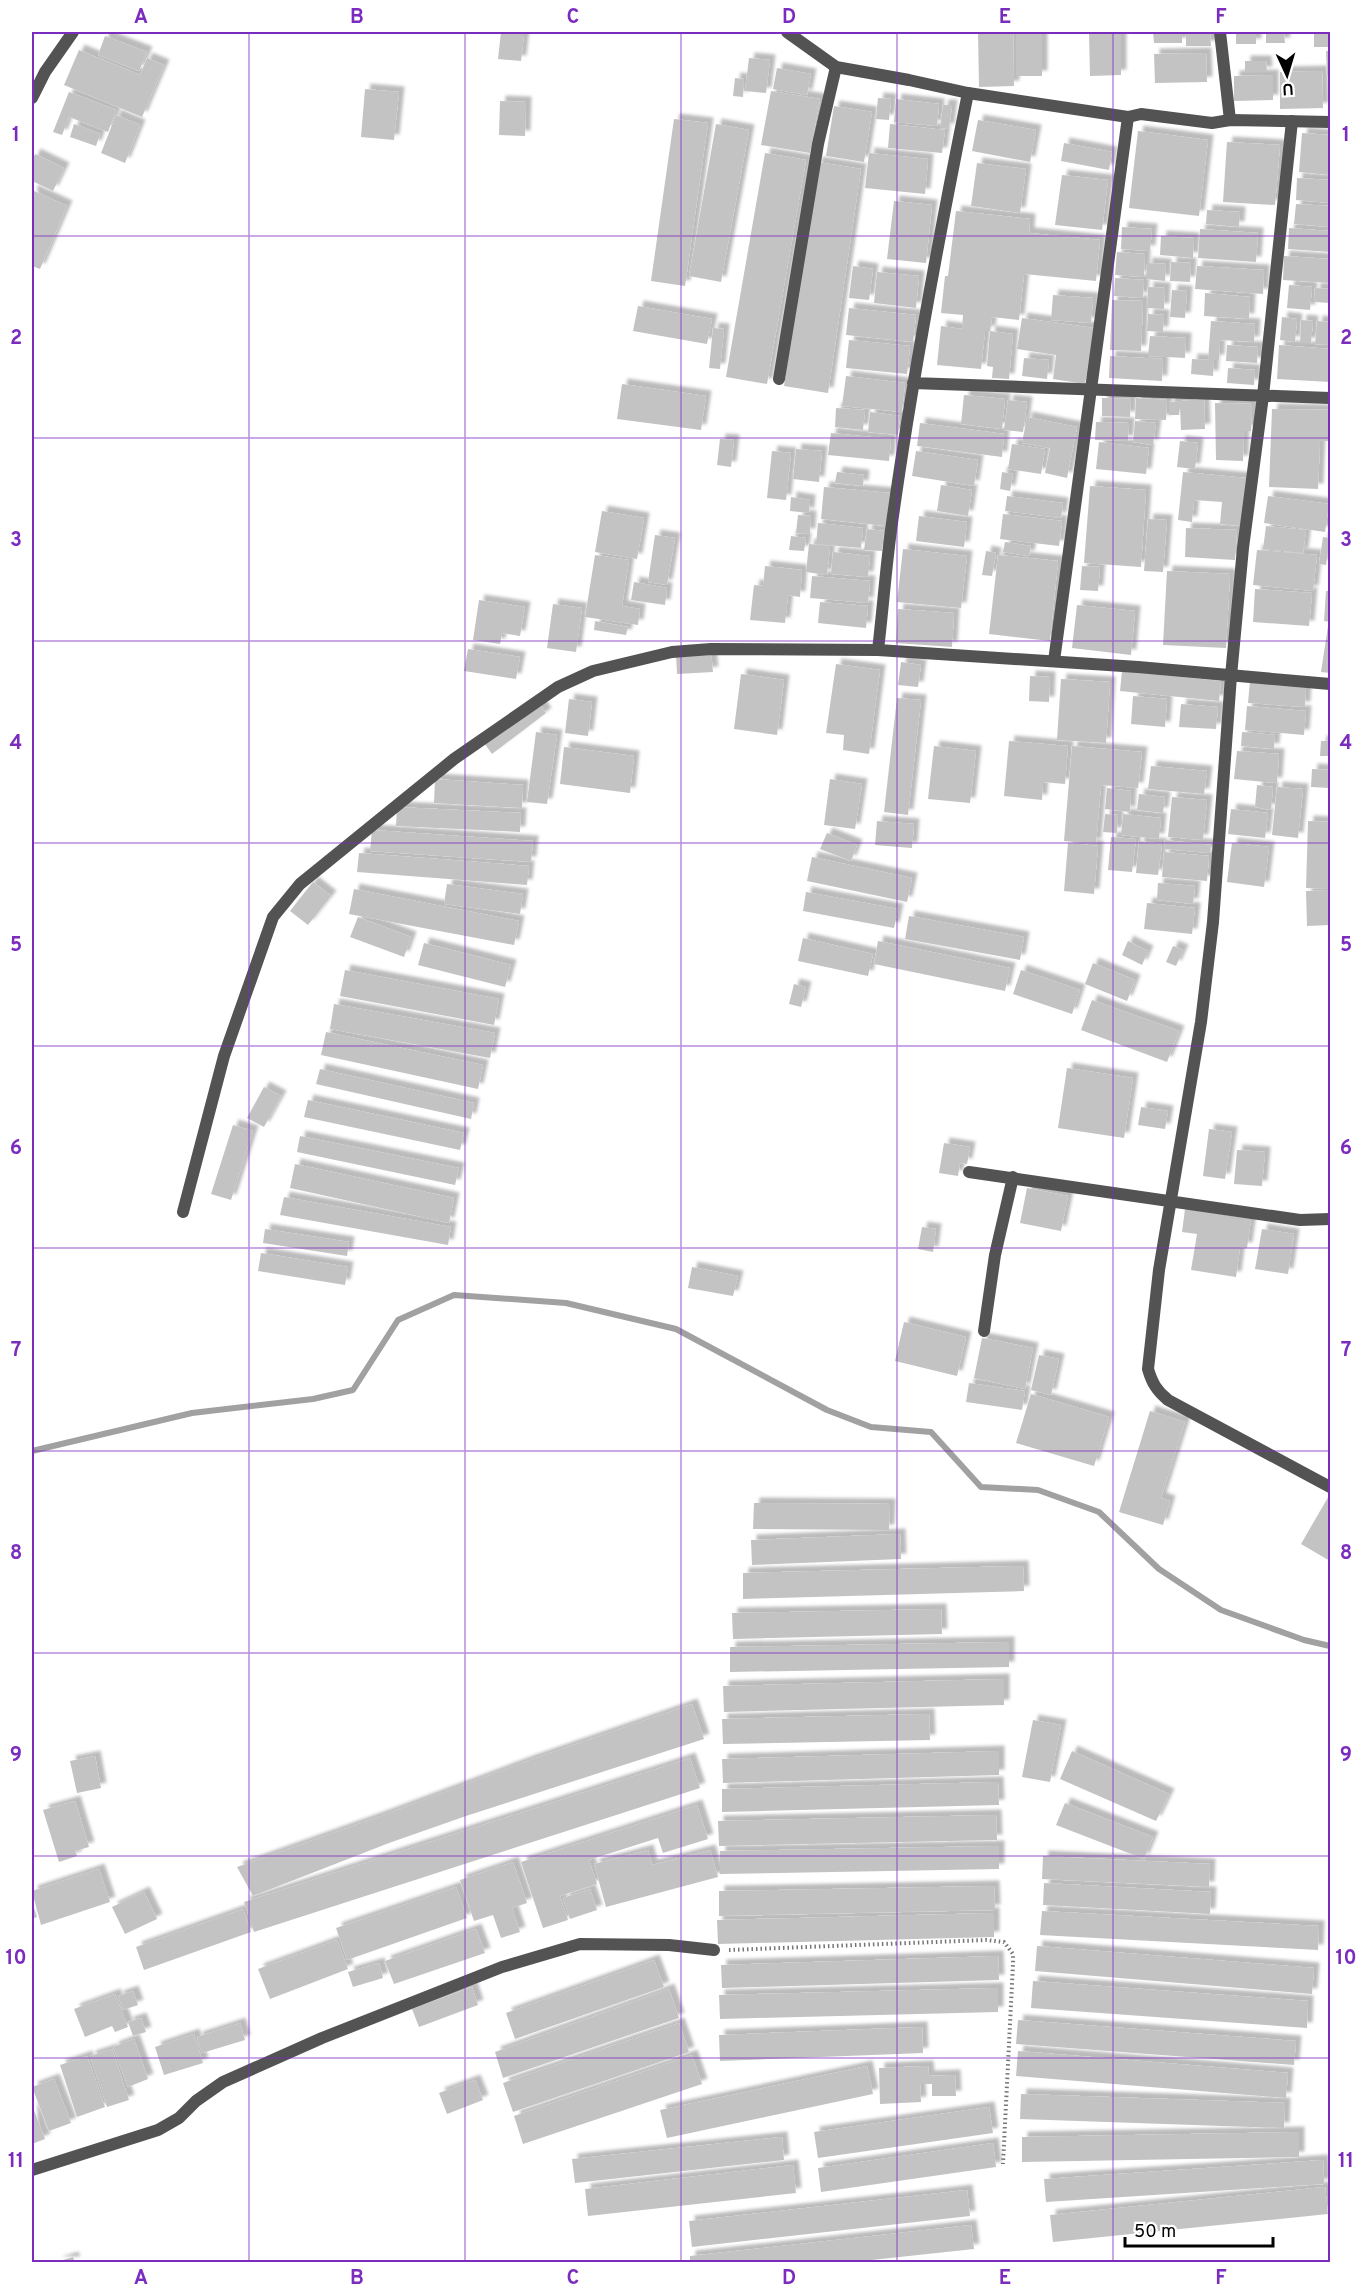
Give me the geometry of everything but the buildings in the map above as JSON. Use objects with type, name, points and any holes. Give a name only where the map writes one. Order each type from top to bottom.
[{"type":"street","points":[[32,98],[45,72],[73,32]]},
{"type":"street","points":[[788,32],[836,68],[968,93],[1128,117],[1141,114],[1212,123],[1230,120],[1330,122]]},
{"type":"street","points":[[1220,32],[1230,120]]},
{"type":"street","points":[[778,379],[818,144],[836,68]]},
{"type":"street","points":[[878,650],[891,526],[913,383],[968,93]]},
{"type":"street","points":[[1054,661],[1128,117]]},
{"type":"street","points":[[1292,121],[1263,396],[1243,548],[1231,675],[1214,922],[1201,1022],[1159,1270],[1148,1369],[1159,1392],[1168,1400],[1330,1486]]},
{"type":"street","points":[[913,383],[1330,398]]},
{"type":"street","points":[[183,1212],[224,1056],[273,917],[300,884],[381,816],[454,759],[558,687],[593,671],[672,652],[711,649],[878,650],[1054,661],[1330,684]]},
{"type":"street","points":[[969,1172],[1300,1220],[1330,1219]]},
{"type":"street","points":[[984,1331],[995,1255],[1013,1178]]},
{"type":"street","points":[[32,2170],[158,2130],[179,2118],[196,2101],[223,2082],[322,2038],[502,1967],[580,1944],[669,1945],[714,1950]]},
{"type":"path","points":[[714,1950],[986,1940],[1004,1942],[1013,1954],[1013,1964],[1003,2164]]},
{"type":"waterway","points":[[32,1451],[192,1413],[313,1399],[353,1390],[398,1320],[454,1295],[566,1303],[676,1329],[827,1410],[871,1427],[931,1432],[981,1487],[1038,1490],[1099,1512],[1159,1569],[1221,1610],[1304,1640],[1330,1646]]}]
